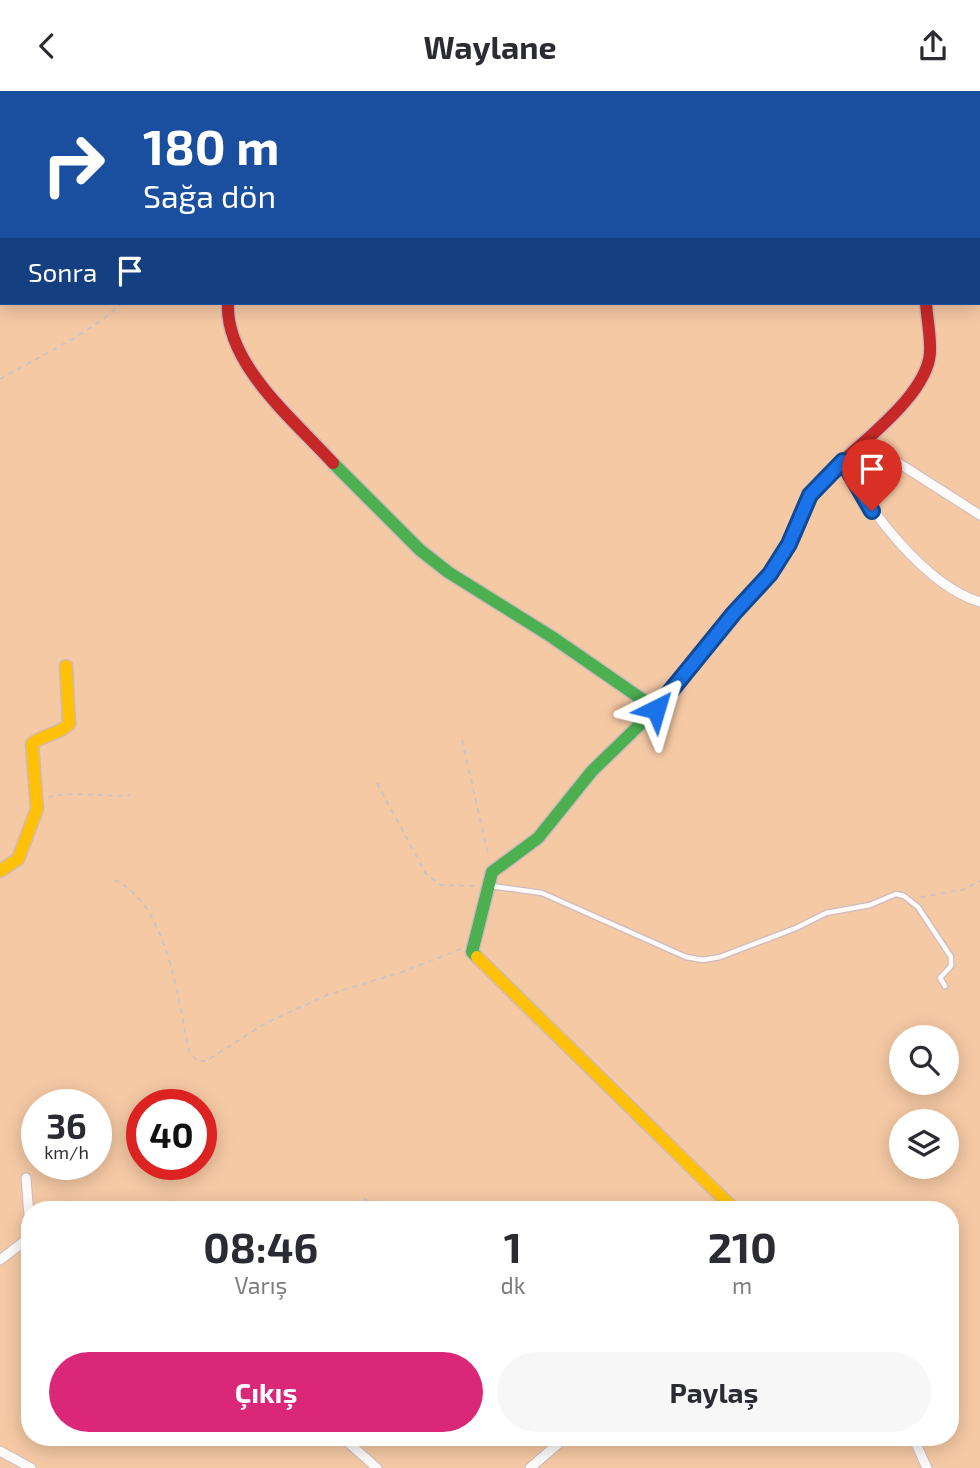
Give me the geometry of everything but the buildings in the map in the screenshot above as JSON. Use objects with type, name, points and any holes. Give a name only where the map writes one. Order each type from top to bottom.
[{"type":"street","points":[[228,305],[232,335],[241,358],[253,375],[357,489],[408,539],[449,572],[552,637],[656,709]]},
{"type":"street","points":[[726,1201],[472,952],[486,886],[492,872],[538,838],[592,771],[656,709],[734,613],[770,574],[789,544],[810,495],[907,399],[922,379],[930,354],[926,305]]},
{"type":"street","points":[[864,441],[980,515]]},
{"type":"street","points":[[843,461],[872,511],[913,555],[947,587],[980,602]]},
{"type":"street","points":[[0,871],[10,867],[18,859],[37,809],[31,747],[36,739],[58,733],[69,724],[66,666]]},
{"type":"street","points":[[26,1180],[28,1201]]},
{"type":"street","points":[[0,1260],[21,1244]]},
{"type":"street","points":[[352,1446],[377,1468]]},
{"type":"street","points":[[530,1468],[556,1446]]},
{"type":"street","points":[[917,1446],[928,1468]]},
{"type":"street","points":[[0,1451],[31,1468]]},
{"type":"lane","points":[[486,886],[542,893],[686,957],[703,960],[720,957],[833,911],[870,905],[892,895],[904,896],[918,907],[951,957],[951,966],[941,975],[945,986]]},
{"type":"path","points":[[0,379],[65,342],[120,305]]},
{"type":"path","points":[[461,740],[492,872]]},
{"type":"path","points":[[377,783],[426,874],[433,881],[449,887],[486,886]]},
{"type":"path","points":[[36,800],[65,793],[86,792],[106,797],[130,795]]},
{"type":"path","points":[[114,880],[135,892],[162,939],[189,1052],[197,1061],[206,1061],[266,1023],[327,995],[402,972],[475,943]]},
{"type":"path","points":[[909,902],[927,895],[962,890],[980,881]]},
{"type":"path","points":[[364,1199],[368,1201]]},
{"type":"shaded area","points":[[0,305],[980,305],[980,1468],[0,1468]]},
{"type":"traffic: fast","points":[[333,463],[420,550],[448,572],[552,637],[656,709]]},
{"type":"traffic: fast","points":[[477,957],[472,952],[492,872],[538,838],[592,771],[656,709],[734,613],[778,564],[815,488],[841,463]]},
{"type":"traffic: slow","points":[[0,871],[18,859],[37,809],[32,744],[69,724],[66,666]]},
{"type":"traffic: slow","points":[[477,957],[726,1201]]},
{"type":"traffic: jam","points":[[228,305],[230,326],[250,369],[282,410],[333,463]]},
{"type":"traffic: jam","points":[[841,463],[895,413],[919,383],[930,353],[926,305]]},
{"type":"route","points":[[656,709],[734,613],[778,564],[810,495],[843,461],[872,511]]}]
